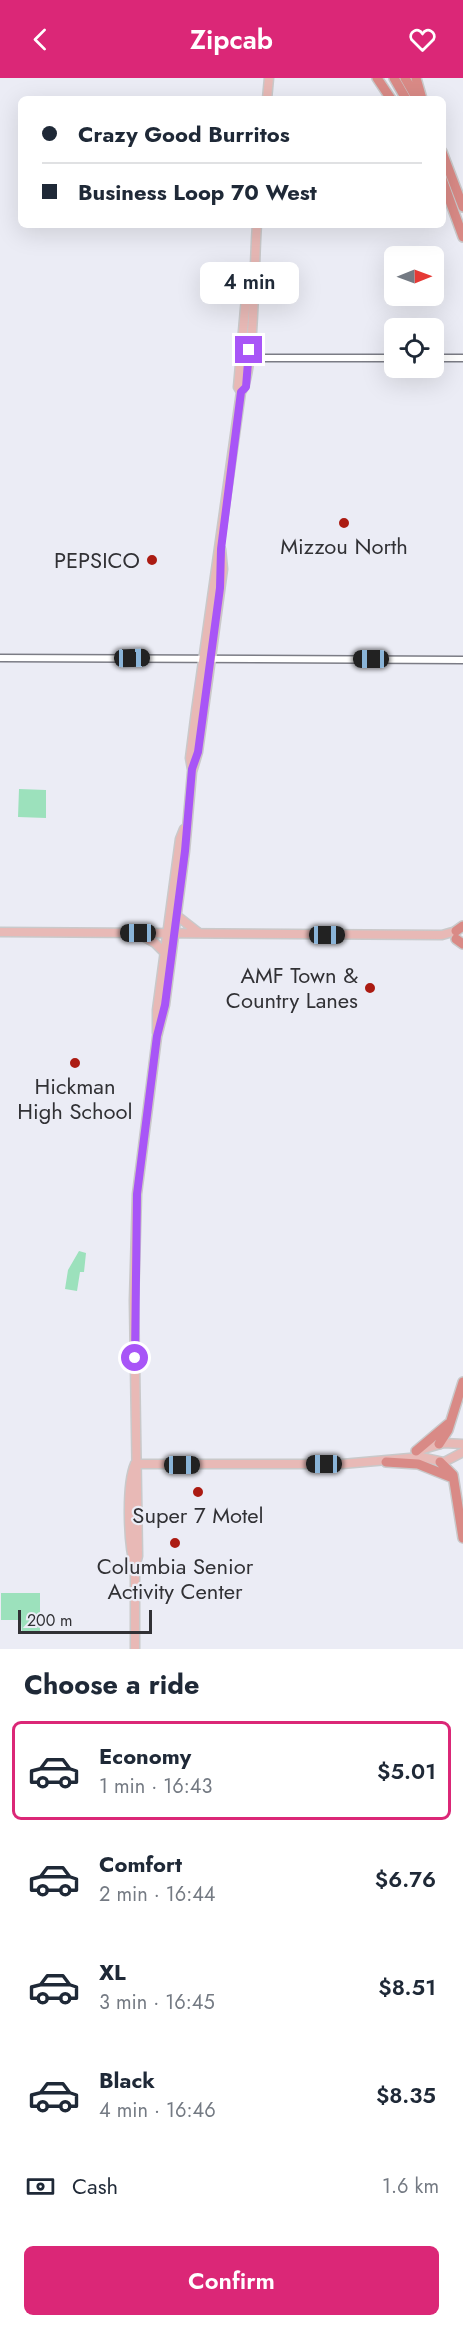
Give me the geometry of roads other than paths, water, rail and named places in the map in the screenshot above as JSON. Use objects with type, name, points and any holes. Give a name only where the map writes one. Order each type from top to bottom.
[{"type":"highway","points":[[377,78],[389,96]]},
{"type":"highway","points":[[394,78],[404,96]]},
{"type":"highway","points":[[405,78],[415,96]]},
{"type":"highway","points":[[416,78],[421,96]]},
{"type":"highway","points":[[446,162],[463,207]]},
{"type":"highway","points":[[446,190],[463,237]]},
{"type":"highway","points":[[440,1444],[450,1423],[463,1382]]},
{"type":"highway","points":[[416,1451],[450,1423]]},
{"type":"highway","points":[[386,1462],[418,1464],[453,1478]]},
{"type":"highway","points":[[440,1462],[449,1468],[453,1478],[463,1538]]},
{"type":"main road","points":[[267,96],[268,78]]},
{"type":"main road","points":[[135,1649],[135,1567],[131,1555],[131,1474],[135,1464],[135,1222],[157,1036],[156,1016],[165,953],[176,915],[185,851],[185,826],[192,769],[190,758],[207,658],[215,565],[221,549],[241,392],[238,387],[245,357],[254,290],[253,266],[257,228]]},
{"type":"main road","points":[[157,1036],[162,1023],[180,839],[185,826]]},
{"type":"main road","points":[[176,915],[200,933]]},
{"type":"main road","points":[[0,932],[460,935]]},
{"type":"main road","points":[[139,933],[155,943],[165,953]]},
{"type":"main road","points":[[398,1461],[416,1451],[440,1444],[463,1444]]},
{"type":"main road","points":[[440,1444],[433,1453],[440,1462]]},
{"type":"main road","points":[[135,1464],[386,1462],[421,1457],[448,1462],[463,1452]]},
{"type":"street","points":[[245,357],[384,358]]},
{"type":"street","points":[[444,358],[463,358]]},
{"type":"street","points":[[0,658],[463,660]]},
{"type":"place","name":"Mizzou North","points":[[344,523]]},
{"type":"place","name":"PEPSICO","points":[[152,560]]},
{"type":"place","name":"AMF Town & Country Lanes","points":[[370,988]]},
{"type":"place","name":"Hickman High School","points":[[75,1063]]},
{"type":"place","name":"Super 7 Motel","points":[[198,1492]]},
{"type":"place","name":"Columbia Senior Activity Center","points":[[175,1543]]}]
